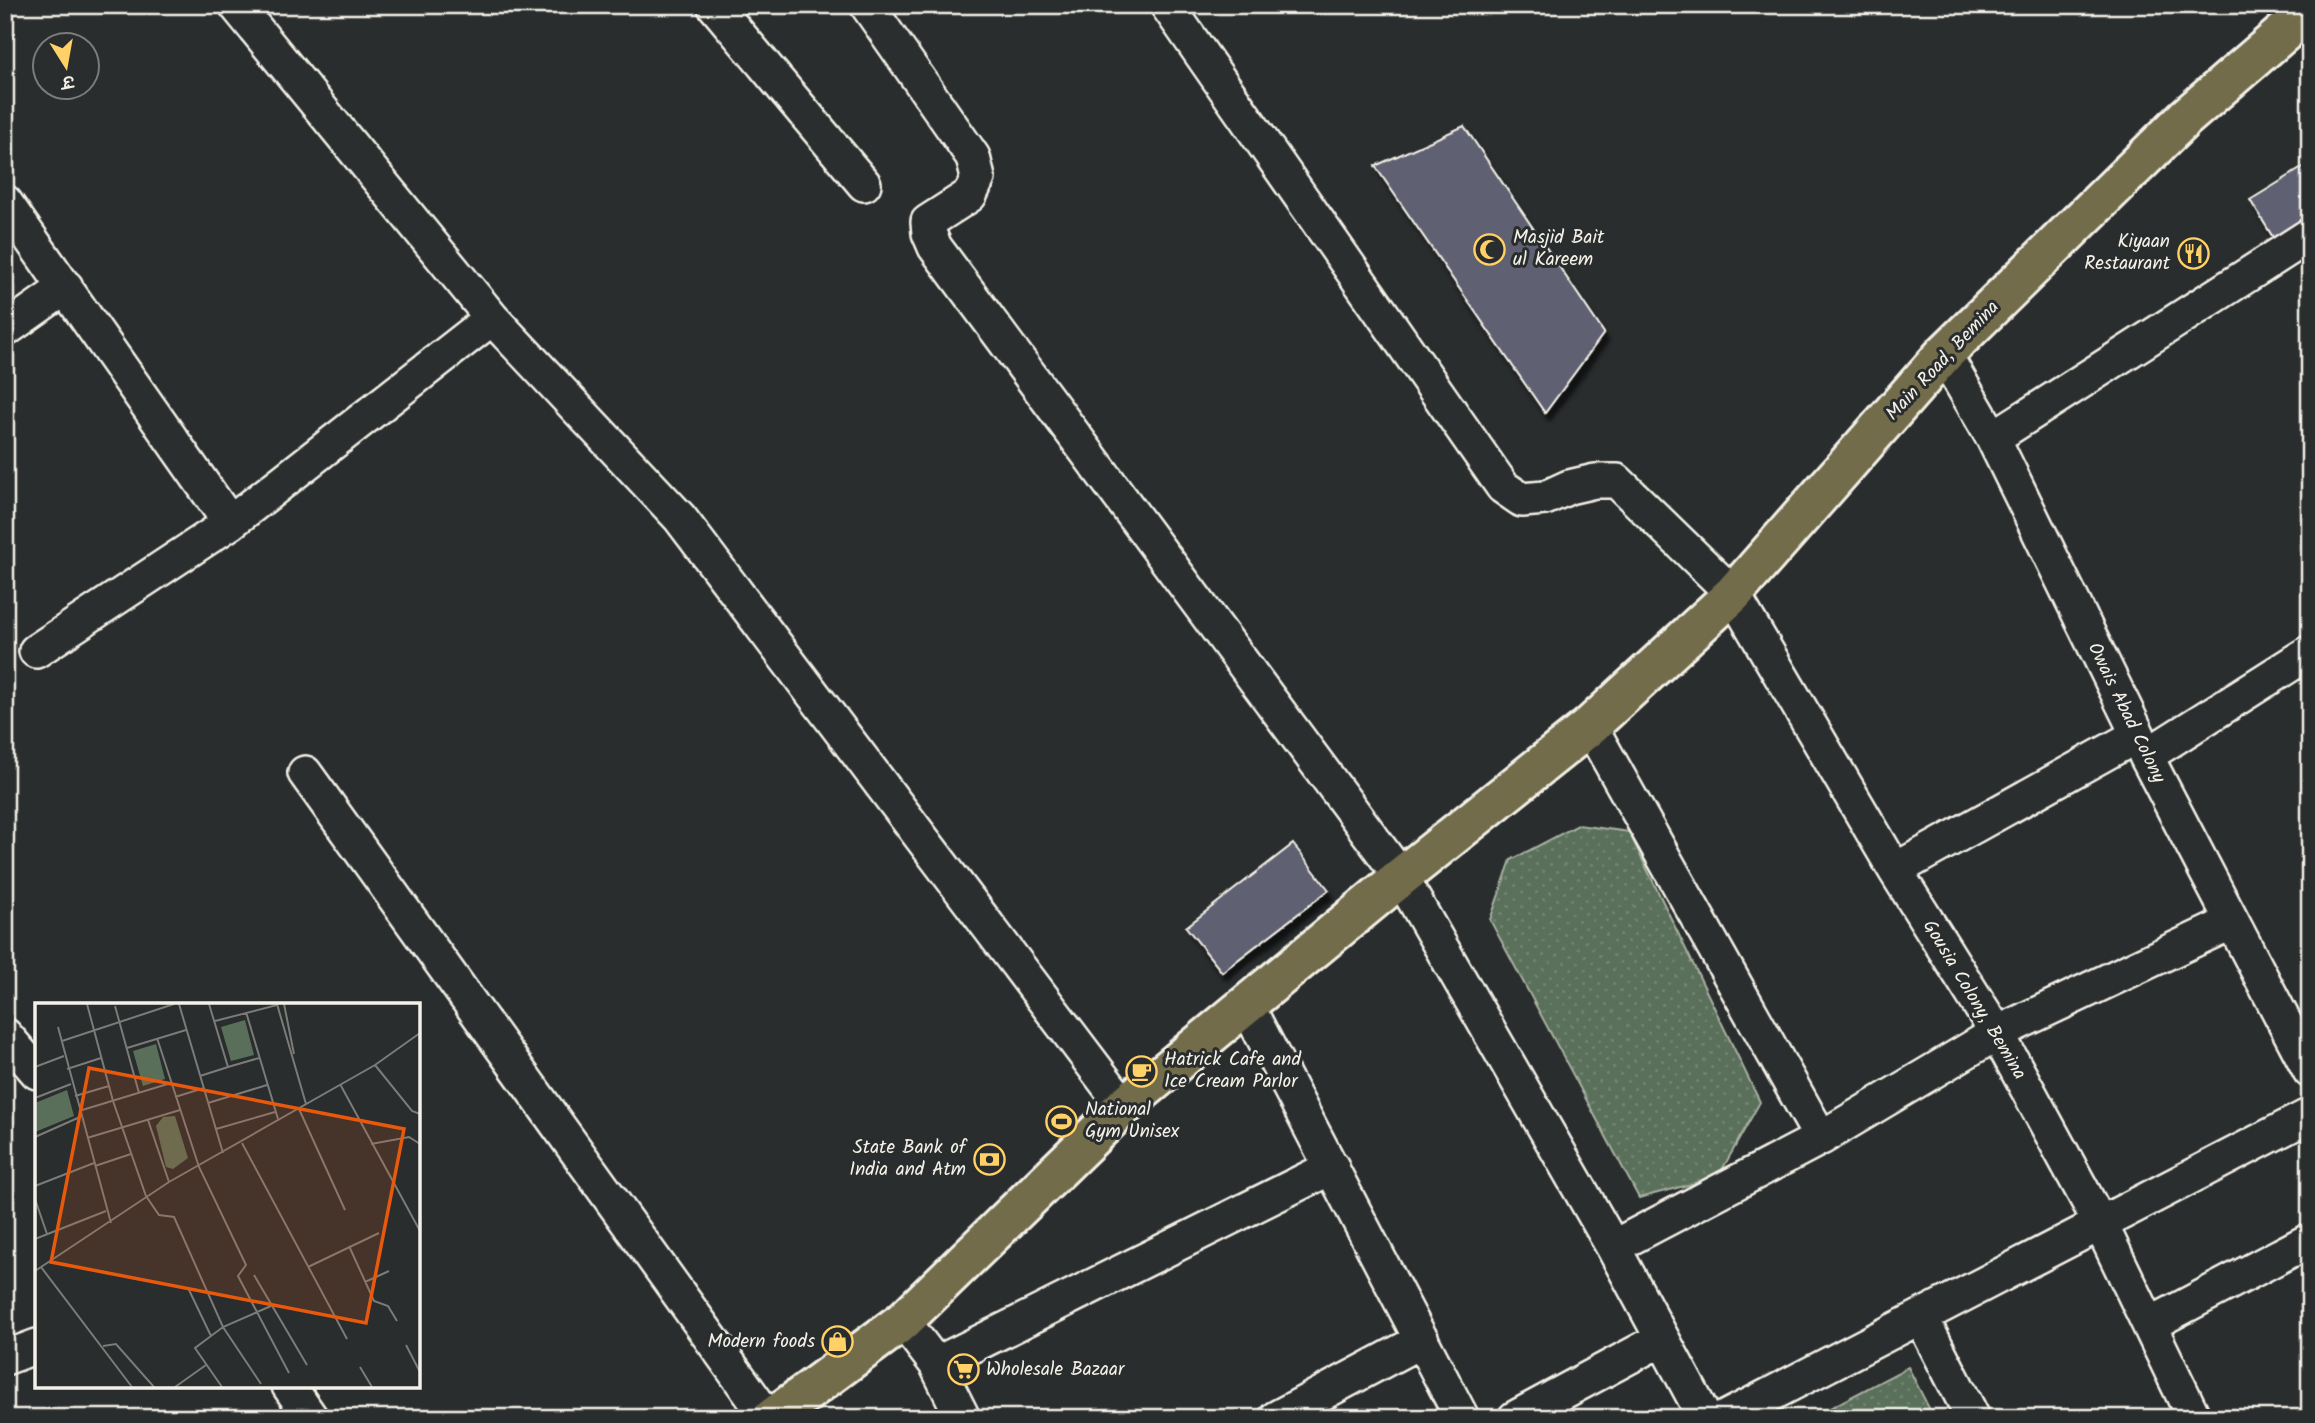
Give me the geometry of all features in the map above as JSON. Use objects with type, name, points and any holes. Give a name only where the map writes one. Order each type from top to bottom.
[{"type":"main road","name":"Main Road, Bemina","points":[[770,1418],[903,1321],[1124,1106],[1401,877],[1590,726],[1733,594],[1944,355],[2185,118],[2310,10]]},
{"type":"street","points":[[236,5],[492,318],[680,518],[1124,1106]]},
{"type":"street","points":[[714,5],[864,184]]},
{"type":"street","points":[[866,5],[973,157],[978,178],[970,195],[929,222],[929,233],[935,247],[1401,877],[1613,1247],[1704,1418]]},
{"type":"street","name":"Gousia Colony, Bemina","points":[[1167,5],[1503,487],[1522,500],[1545,498],[1569,487],[1595,481],[1617,481],[1733,594],[1895,870],[1997,1033],[2100,1223],[2194,1418]]},
{"type":"street","points":[[5,202],[230,523]]},
{"type":"street","points":[[1993,438],[2310,235]]},
{"type":"street","points":[[5,330],[66,287]]},
{"type":"street","points":[[36,652],[230,523],[492,318]]},
{"type":"street","name":"Owais Abad Colony","points":[[1944,355],[1993,438],[2142,746],[2232,922],[2309,1064]]},
{"type":"street","points":[[1895,870],[2142,746],[2310,652]]},
{"type":"street","points":[[1590,726],[1821,1138]]},
{"type":"street","points":[[304,774],[770,1418]]},
{"type":"street","points":[[1613,1247],[1821,1138],[1997,1033],[2232,922]]},
{"type":"street","points":[[1247,1006],[1462,1418]]},
{"type":"street","points":[[5,1035],[35,1070]]},
{"type":"street","points":[[1725,1418],[2310,1115]]},
{"type":"street","points":[[936,1364],[1332,1167]]},
{"type":"street","points":[[2149,1325],[2310,1240]]},
{"type":"street","points":[[1921,1317],[1973,1418]]},
{"type":"street","points":[[903,1321],[936,1364],[963,1418]]},
{"type":"street","points":[[1515,1418],[1662,1339]]},
{"type":"street","points":[[1276,1418],[1422,1340]]},
{"type":"street","points":[[5,1358],[35,1347]]},
{"type":"street","points":[[290,1388],[311,1418]]},
{"type":"green space","points":[[1578,825],[1629,832],[1760,1102],[1718,1177],[1639,1198],[1490,920],[1511,860]]},
{"type":"green space","points":[[1908,1367],[1934,1418],[1811,1418]]},
{"type":"building","name":"Masjid Bait ul Kareem","points":[[1464,126],[1604,333],[1545,413],[1375,166]]},
{"type":"building","points":[[2310,163],[2310,228],[2279,247],[2250,200]]},
{"type":"building","points":[[1293,844],[1329,890],[1222,972],[1186,927]]},
{"type":"place","name":"Masjid Bait ul Kareem","points":[[1490,249]]},
{"type":"place","name":"Kiyaan Restaurant","points":[[2193,253]]},
{"type":"place","name":"Hatrick Cafe and Ice Cream Parlor","points":[[1141,1071]]},
{"type":"place","name":"National Gym Unisex","points":[[1062,1121]]},
{"type":"place","name":"State Bank of India and Atm","points":[[989,1159]]},
{"type":"place","name":"Modern foods","points":[[838,1342]]},
{"type":"place","name":"Wholesale Bazaar","points":[[963,1370]]}]
